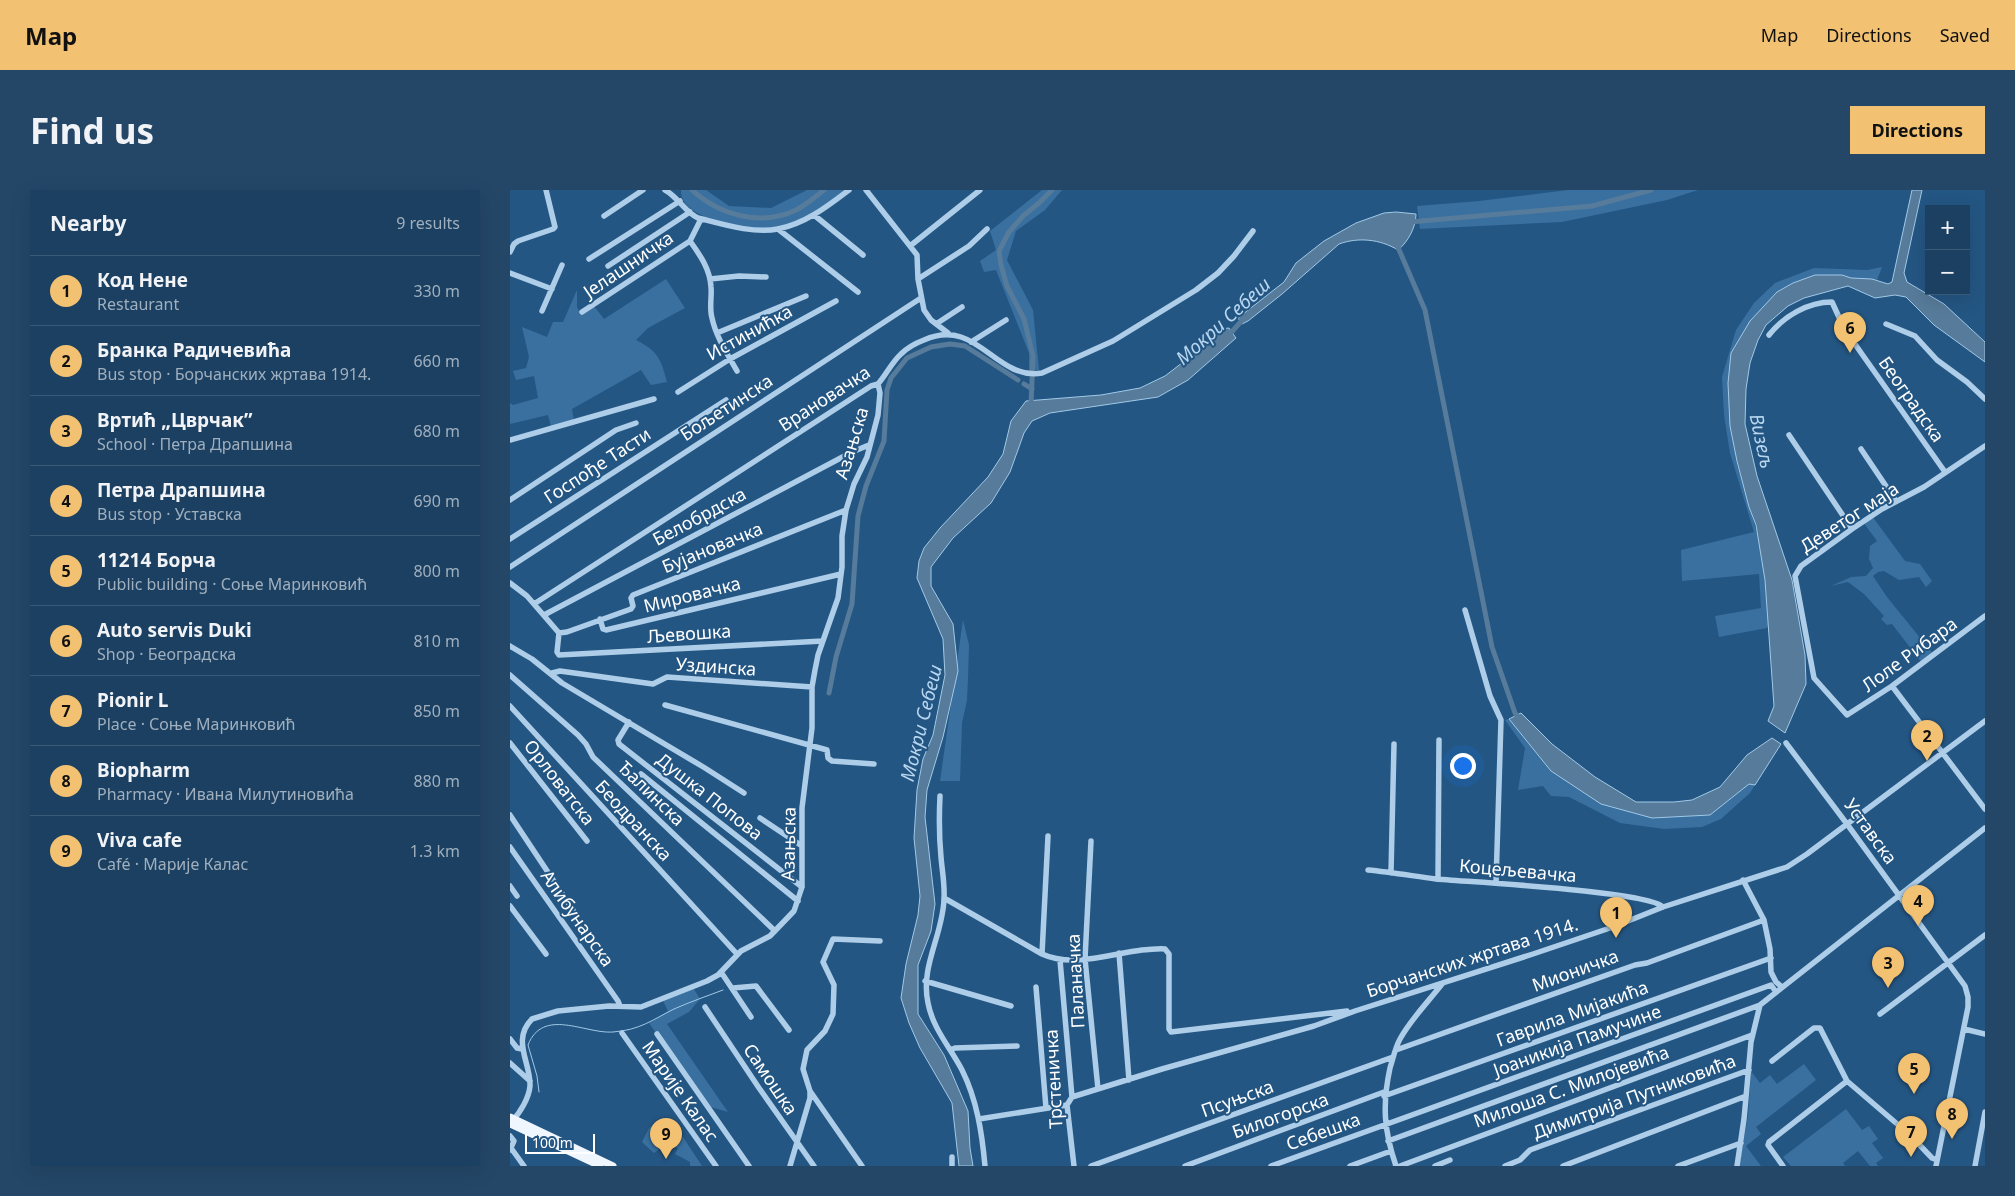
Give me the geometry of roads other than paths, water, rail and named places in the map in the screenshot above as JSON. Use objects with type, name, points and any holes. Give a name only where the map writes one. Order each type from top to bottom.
[{"type":"main road","points":[[511,1121],[600,1166]]},
{"type":"main road","points":[[511,1121],[613,1166]]},
{"type":"street","points":[[510,252],[518,241],[556,227],[546,190]]},
{"type":"street","points":[[604,216],[643,190]]},
{"type":"street","points":[[665,190],[680,201],[695,217],[748,229],[778,229],[814,215],[849,190]]},
{"type":"street","points":[[866,190],[918,257],[918,279],[926,314],[948,333],[971,342],[1012,369],[1027,374],[1042,373],[1114,341],[1196,290],[1218,273],[1253,231]]},
{"type":"street","points":[[910,246],[980,190]]},
{"type":"street","points":[[589,259],[680,201]]},
{"type":"street","points":[[608,266],[690,212]]},
{"type":"street","points":[[814,215],[863,255]]},
{"type":"street","points":[[700,219],[690,241],[705,264],[710,279],[711,318],[737,371]]},
{"type":"street","points":[[778,229],[858,292]]},
{"type":"street","points":[[918,279],[969,246],[987,229]]},
{"type":"street","name":"Јелашничка","points":[[582,312],[690,241]]},
{"type":"street","points":[[542,311],[562,265]]},
{"type":"street","points":[[510,273],[552,289]]},
{"type":"street","points":[[710,279],[739,276],[766,277]]},
{"type":"street","points":[[717,333],[806,296]]},
{"type":"street","name":"Бољетинска","points":[[510,568],[921,298]]},
{"type":"street","name":"Истинићка","points":[[678,392],[730,359],[836,301]]},
{"type":"street","name":"Београдска","points":[[1769,335],[1794,312],[1825,302],[1832,302],[1843,326],[1945,472]]},
{"type":"street","points":[[936,324],[962,307]]},
{"type":"street","points":[[971,342],[1006,320]]},
{"type":"street","name":"Београдска","points":[[1886,324],[1915,336],[1937,360],[1967,382],[1985,399]]},
{"type":"street","name":"Врановачка","points":[[534,604],[871,386],[878,384],[902,352],[929,338],[948,333]]},
{"type":"street","name":"Азањска","points":[[530,1082],[522,1049],[522,1037],[530,1021],[539,1016],[558,1011],[648,1005],[680,990],[712,979],[737,954],[775,931],[788,918],[798,901],[802,888],[802,808],[811,744],[812,687],[822,641],[836,607],[841,574],[842,536],[846,510],[878,415],[880,393],[878,384]]},
{"type":"street","points":[[510,440],[654,399]]},
{"type":"street","name":"Госпође Тасти","points":[[510,539],[726,400]]},
{"type":"street","points":[[510,500],[616,430],[636,423]]},
{"type":"street","points":[[1790,435],[1852,529]]},
{"type":"street","name":"Белобрдска","points":[[544,615],[852,452],[869,445]]},
{"type":"street","name":"Деветог маја","points":[[1850,715],[1844,714],[1814,678],[1795,574],[1801,566],[1852,529],[1896,501],[1924,487],[1985,446]]},
{"type":"street","points":[[1861,449],[1896,501]]},
{"type":"street","name":"Бујановачка","points":[[600,619],[632,608],[631,598],[633,595],[846,510]]},
{"type":"street","name":"Мировачка","points":[[600,619],[603,629],[606,630],[841,574]]},
{"type":"street","points":[[510,583],[534,604],[559,633],[567,632],[600,619]]},
{"type":"street","points":[[1465,610],[1490,696],[1501,720],[1496,882]]},
{"type":"street","name":"Лоле Рибара","points":[[1850,715],[1985,616]]},
{"type":"street","name":"Љевошка","points":[[559,633],[558,654],[822,641]]},
{"type":"street","points":[[510,646],[552,673],[562,682],[744,793]]},
{"type":"street","name":"Уздинска","points":[[552,673],[560,671],[653,684],[667,677],[812,687]]},
{"type":"street","name":"Ђалинска","points":[[510,675],[578,735],[586,744],[593,757],[775,931]]},
{"type":"street","points":[[1892,686],[1985,809]]},
{"type":"street","points":[[665,705],[811,744],[827,750],[828,758],[832,761],[874,764]]},
{"type":"street","name":"Беодранска","points":[[510,706],[737,954]]},
{"type":"street","name":"Борчанских жртава 1914.","points":[[1072,1097],[1314,1026],[1355,1010],[1442,984],[1613,927],[1743,880],[1792,865],[1985,721]]},
{"type":"street","name":"Душка Попова","points":[[629,722],[618,740],[619,744],[802,888]]},
{"type":"street","points":[[1438,879],[1439,740]]},
{"type":"street","name":"Орловатска","points":[[510,743],[587,840]]},
{"type":"street","name":"Уставска","points":[[1786,743],[1949,962],[1967,991],[1968,1005],[1964,1029],[1936,1163]]},
{"type":"street","points":[[1391,872],[1394,744]]},
{"type":"street","points":[[641,774],[798,901]]},
{"type":"street","points":[[940,796],[939,820],[944,898],[941,922],[925,981],[933,1022],[966,1080],[979,1119],[986,1166]]},
{"type":"street","points":[[510,815],[573,910]]},
{"type":"street","points":[[760,818],[802,846]]},
{"type":"street","points":[[1388,1141],[1760,1005],[1985,828]]},
{"type":"street","points":[[1042,954],[1048,836]]},
{"type":"street","name":"Паланачка","points":[[1091,841],[1085,958],[1098,1089]]},
{"type":"street","name":"Алибунарска","points":[[510,847],[620,1006]]},
{"type":"street","name":"Коцељевачка","points":[[1368,870],[1438,879],[1496,882],[1610,894],[1653,901],[1664,907]]},
{"type":"street","points":[[1743,880],[1764,920],[1771,958],[1771,972],[1776,992]]},
{"type":"street","points":[[510,886],[517,896]]},
{"type":"street","points":[[944,898],[1042,954],[1060,960],[1163,948],[1168,952],[1169,1029],[1171,1032],[1355,1010]]},
{"type":"street","points":[[510,906],[546,954]]},
{"type":"street","name":"Мионичка","points":[[1396,1050],[1764,920]]},
{"type":"street","points":[[1880,1014],[1985,935]]},
{"type":"street","points":[[862,1166],[810,1091],[803,1069],[809,1047],[825,1031],[833,1010],[834,985],[823,962],[831,942],[837,938],[880,942]]},
{"type":"street","points":[[1119,953],[1129,1080]]},
{"type":"street","name":"Гаврила Мијакића","points":[[1384,1094],[1771,958]]},
{"type":"street","name":"Трстеничка","points":[[1060,960],[1072,1097],[1067,1105],[1074,1166]]},
{"type":"street","points":[[721,972],[751,1016]]},
{"type":"street","points":[[925,981],[1011,1006]]},
{"type":"street","points":[[1398,1166],[1388,1141],[1384,1094],[1393,1057],[1405,1031],[1442,984]]},
{"type":"street","points":[[1774,984],[1782,987]]},
{"type":"street","name":"Јоаникија Памучине","points":[[1386,1125],[1774,984]]},
{"type":"street","points":[[733,988],[756,986],[789,1030]]},
{"type":"street","points":[[1036,987],[1046,1108]]},
{"type":"street","points":[[1737,1166],[1752,1035],[1760,1005]]},
{"type":"street","name":"Самошка","points":[[705,1007],[814,1166]]},
{"type":"street","points":[[1772,1061],[1814,1028],[1820,1028],[1848,1081],[1910,1136],[1936,1163]]},
{"type":"street","points":[[1964,1029],[1985,1034]]},
{"type":"street","name":"Марије Калас","points":[[622,1034],[716,1166]]},
{"type":"street","points":[[657,1034],[749,1166]]},
{"type":"street","name":"Милоша С. Милојевића","points":[[1398,1166],[1752,1035]]},
{"type":"street","points":[[510,1039],[517,1048],[522,1049]]},
{"type":"street","points":[[950,1050],[954,1048],[1018,1046]]},
{"type":"street","name":"Псуњска","points":[[1091,1166],[1393,1057]]},
{"type":"street","points":[[510,1064],[530,1082],[528,1094],[511,1121]]},
{"type":"street","name":"Димитрија Путниковића","points":[[1505,1166],[1520,1160],[1530,1150],[1749,1070]]},
{"type":"street","points":[[1783,1166],[1768,1146],[1769,1142],[1848,1081]]},
{"type":"street","points":[[790,1166],[808,1108],[810,1091]]},
{"type":"street","name":"Билогорска","points":[[1185,1166],[1384,1094]]},
{"type":"street","points":[[1563,1166],[1746,1096]]},
{"type":"street","points":[[979,1119],[1067,1105]]},
{"type":"street","points":[[1976,1166],[1985,1112]]},
{"type":"street","name":"Себешка","points":[[1271,1166],[1386,1125]]},
{"type":"street","points":[[510,1136],[514,1141],[511,1149],[524,1166]]},
{"type":"street","points":[[1678,1166],[1741,1142]]},
{"type":"street","points":[[1350,1166],[1391,1151]]},
{"type":"street","points":[[952,1157],[952,1166]]},
{"type":"street","points":[[1435,1166],[1450,1160]]},
{"type":"waterway","points":[[692,190],[703,199],[728,212],[755,218],[769,218],[796,210],[824,190]]},
{"type":"waterway","points":[[1031,405],[1033,356],[1024,319],[1007,286],[999,251],[1009,232],[1023,216],[1052,190]]},
{"type":"waterway","points":[[1410,222],[1592,206],[1651,190]]},
{"type":"waterway","points":[[1397,245],[1425,310],[1492,647],[1515,713],[1521,721]]},
{"type":"waterway","name":"Мокри Себеш","points":[[1229,335],[1245,317]]},
{"type":"waterway","points":[[829,693],[836,657],[852,604],[858,516],[866,486],[884,441],[887,390],[891,378],[907,358],[931,347],[950,344],[965,346],[1018,380]]},
{"type":"waterway","points":[[1024,384],[1032,389]]},
{"type":"waterway","points":[[539,1092],[537,1076],[528,1045],[535,1034],[544,1027],[566,1025],[602,1032],[622,1031],[638,1027],[692,1001],[723,990]]},
{"type":"place","name":"Auto servis Duki","points":[[1850,353]]},
{"type":"place","name":"Бранка Радичевића","points":[[1927,761]]},
{"type":"place","name":"Петра Драпшина","points":[[1918,926]]},
{"type":"place","name":"Код Нене","points":[[1616,938]]},
{"type":"place","name":"Вртић „Цврчак”","points":[[1888,988]]},
{"type":"place","name":"11214 Борча","points":[[1914,1094]]},
{"type":"place","name":"Biopharm","points":[[1952,1139]]},
{"type":"place","name":"Pionir L","points":[[1911,1157]]},
{"type":"place","name":"Viva cafe","points":[[666,1159]]},
{"type":"water label","name":"Визељ","points":[[1762,441]]}]
